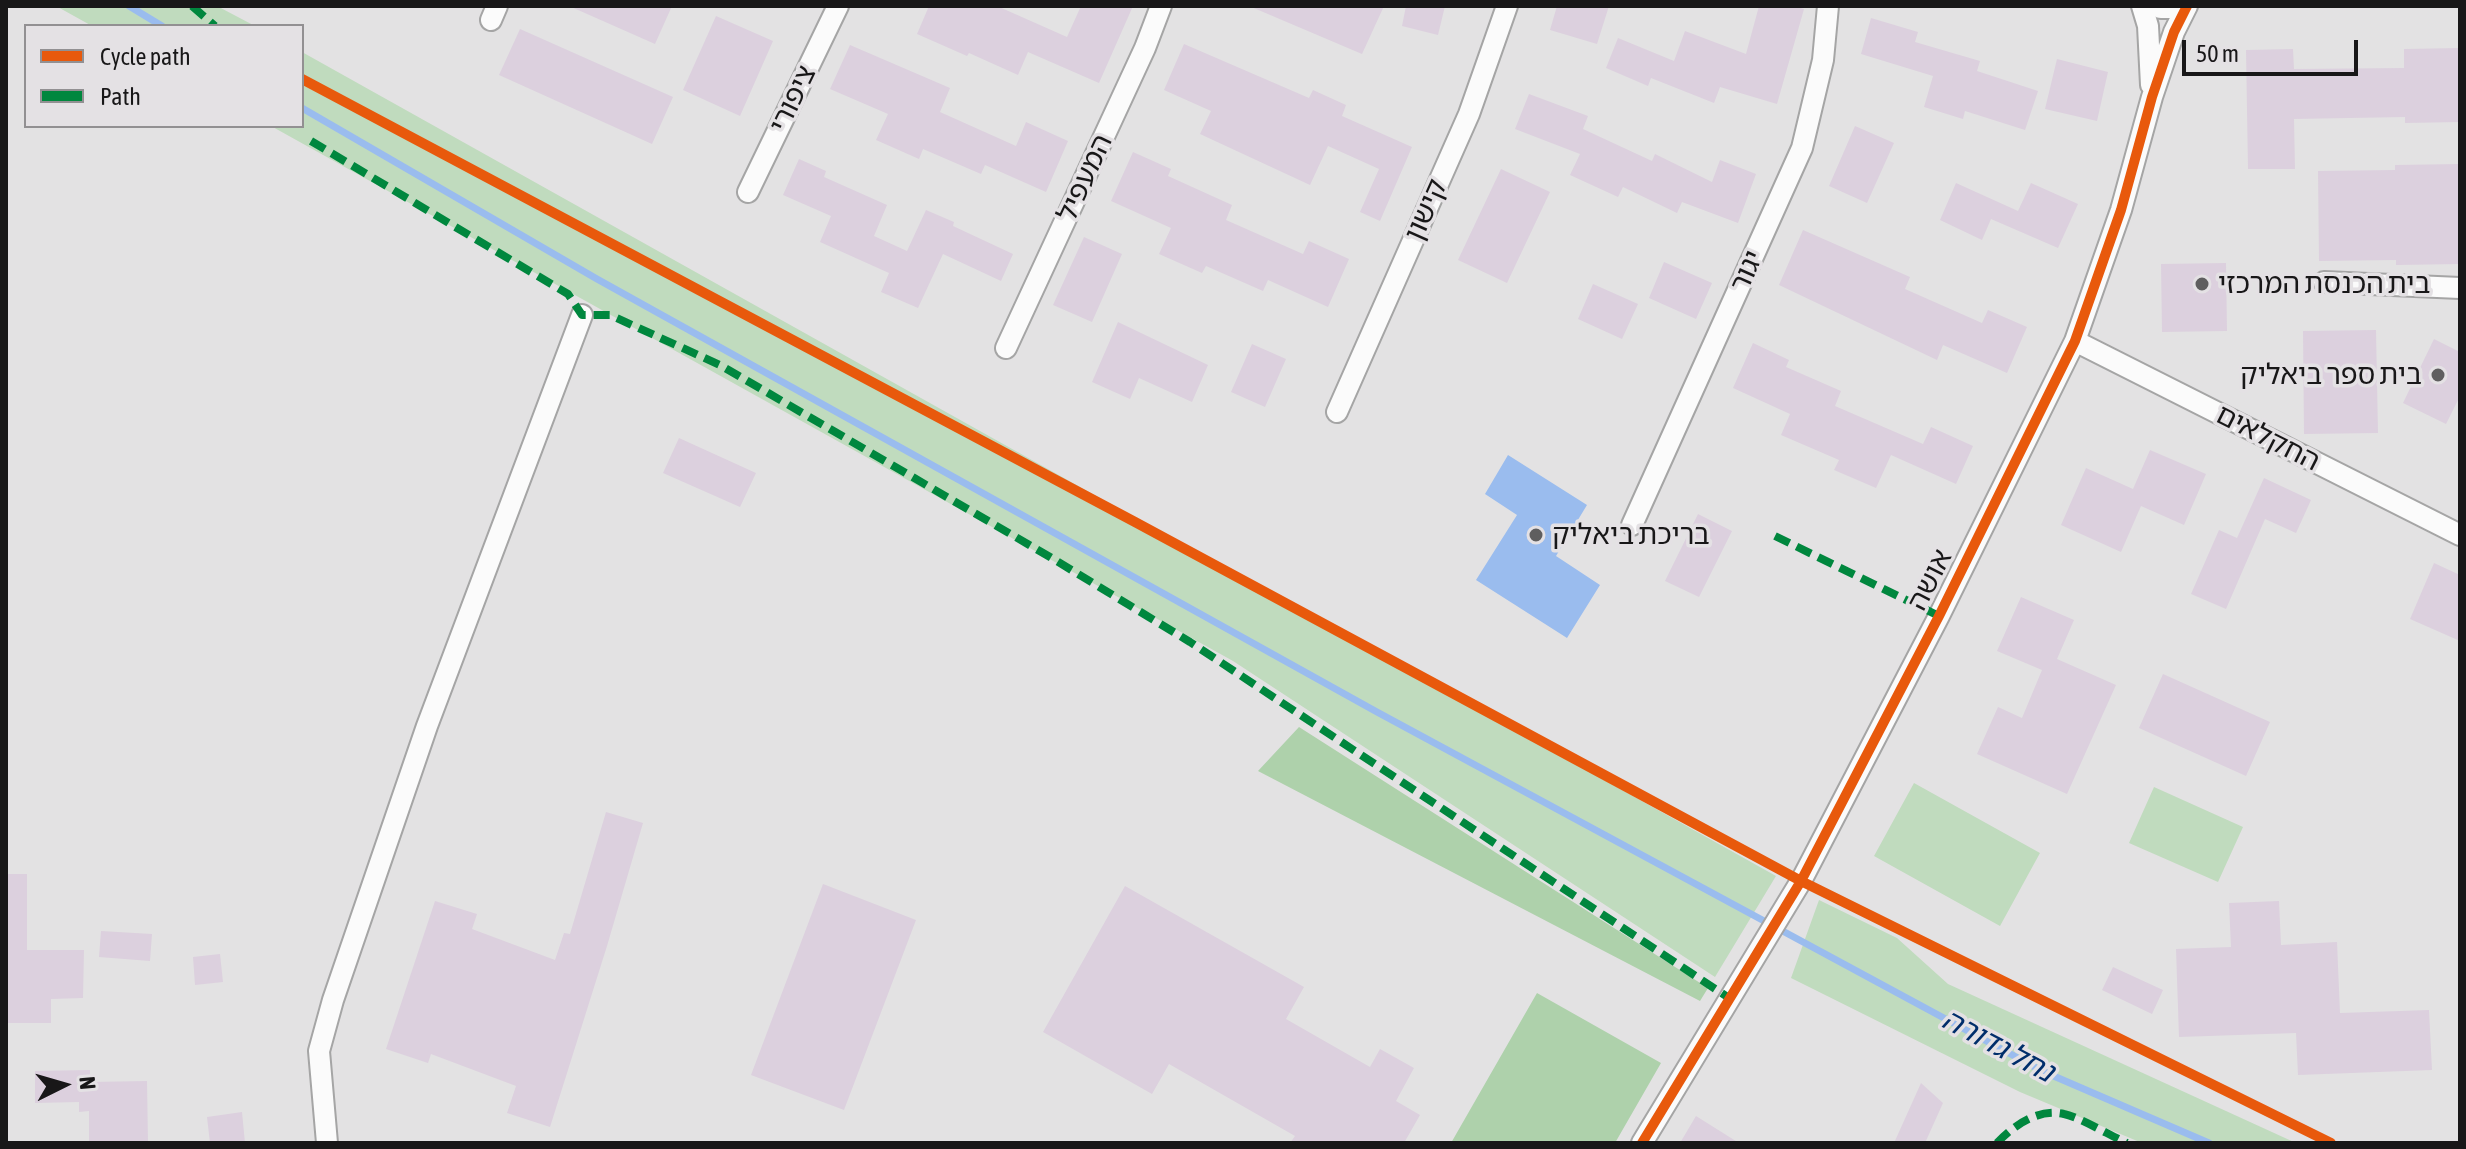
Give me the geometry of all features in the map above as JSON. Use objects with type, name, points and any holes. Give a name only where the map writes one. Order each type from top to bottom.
[{"type":"street","name":"ציפורי","points":[[748,192],[838,6]]},
{"type":"street","name":"המעפיל","points":[[1006,348],[1145,48],[1161,6]]},
{"type":"street","name":"קישון","points":[[1337,412],[1469,114],[1507,6]]},
{"type":"street","name":"יגור","points":[[1632,525],[1802,148],[1823,60],[1828,6]]},
{"type":"street","name":"אושה","points":[[2142,6],[2148,26],[2152,97]]},
{"type":"street","points":[[2161,6],[2176,6]]},
{"type":"street","name":"אושה","points":[[1642,1143],[1801,881],[1939,616],[2075,341],[2121,210],[2152,97],[2174,32],[2187,6]]},
{"type":"street","points":[[2324,282],[2460,288]]},
{"type":"street","points":[[327,1143],[319,1051],[333,1000],[427,726],[582,315]]},
{"type":"street","name":"החקלאים","points":[[2075,341],[2460,535]]},
{"type":"green space","points":[[56,6],[217,6],[251,24],[88,24]]},
{"type":"green space","points":[[304,53],[1776,876],[1715,977],[1233,661],[275,128],[304,128]]},
{"type":"green space","points":[[1299,727],[1708,988],[1700,1001],[1258,771]]},
{"type":"green space","points":[[1914,783],[2040,853],[2000,926],[1874,856]]},
{"type":"green space","points":[[2154,787],[2243,827],[2218,882],[2129,843]]},
{"type":"green space","points":[[1819,900],[1897,938],[1948,984],[2296,1143],[2142,1143],[2020,1092],[1791,978]]},
{"type":"green space","points":[[1537,993],[1661,1063],[1615,1143],[1451,1143]]},
{"type":"water","name":"בריכת ביאליק","points":[[1508,455],[1587,505],[1556,556],[1600,585],[1567,638],[1476,580],[1517,515],[1485,494]]},
{"type":"building","points":[[569,6],[672,6],[655,44]]},
{"type":"building","points":[[929,6],[997,6],[1067,37],[1081,6],[1133,6],[1099,83],[1028,52],[1018,75],[917,34]]},
{"type":"building","points":[[1249,6],[1384,6],[1362,54]]},
{"type":"building","points":[[1406,6],[1445,6],[1438,35],[1402,26]]},
{"type":"building","points":[[1557,6],[1609,6],[1597,44],[1550,30]]},
{"type":"building","points":[[1759,6],[1804,9],[1777,104],[1720,87],[1714,103],[1651,78],[1648,86],[1606,68],[1618,38],[1674,61],[1685,31],[1746,54]]},
{"type":"building","points":[[716,16],[773,41],[740,116],[683,90]]},
{"type":"building","points":[[1871,18],[1918,32],[1915,42],[1980,61],[1977,71],[2038,91],[2025,130],[1965,111],[1963,119],[1924,107],[1933,76],[1861,54]]},
{"type":"building","points":[[520,29],[673,97],[652,144],[499,75]]},
{"type":"building","points":[[1184,44],[1309,98],[1313,90],[1346,105],[1342,116],[1412,147],[1380,221],[1360,212],[1379,169],[1328,146],[1310,185],[1200,134],[1211,111],[1164,90]]},
{"type":"building","points":[[850,45],[950,88],[940,112],[1016,146],[1026,122],[1068,141],[1046,192],[985,165],[981,174],[923,149],[919,159],[876,140],[888,114],[830,89]]},
{"type":"building","points":[[2460,48],[2460,122],[2405,123],[2405,117],[2294,119],[2295,169],[2248,169],[2246,50],[2293,49],[2294,69],[2404,68],[2404,49]]},
{"type":"building","points":[[2057,59],[2108,72],[2097,121],[2045,109]]},
{"type":"building","points":[[1529,94],[1588,116],[1583,129],[1652,161],[1655,154],[1712,182],[1720,160],[1756,174],[1738,223],[1682,202],[1677,213],[1623,187],[1618,197],[1570,175],[1580,154],[1515,129]]},
{"type":"building","points":[[1855,126],[1894,143],[1867,203],[1829,186]]},
{"type":"building","points":[[1133,152],[1171,169],[1168,176],[1232,205],[1226,220],[1303,254],[1309,241],[1349,259],[1328,307],[1268,280],[1263,291],[1206,266],[1202,273],[1159,254],[1171,228],[1111,201]]},
{"type":"building","points":[[799,159],[826,171],[824,177],[887,205],[874,236],[907,251],[926,210],[1013,254],[1001,281],[943,254],[918,308],[881,292],[889,273],[820,242],[831,216],[783,195]]},
{"type":"building","points":[[2460,164],[2460,264],[2396,265],[2396,260],[2319,261],[2318,171],[2395,170],[2395,165]]},
{"type":"building","points":[[1501,169],[1550,192],[1507,283],[1458,260]]},
{"type":"building","points":[[1956,183],[2018,211],[2031,183],[2078,204],[2058,248],[1991,219],[1982,240],[1940,220]]},
{"type":"building","points":[[1803,230],[1910,277],[1905,289],[1982,323],[1988,310],[2027,327],[2007,373],[1943,345],[1937,360],[1779,285]]},
{"type":"building","points":[[1084,237],[1122,254],[1092,322],[1053,305]]},
{"type":"building","points":[[1664,262],[1712,283],[1696,319],[1649,298]]},
{"type":"building","points":[[2226,263],[2227,331],[2162,332],[2161,264]]},
{"type":"building","points":[[1593,284],[1638,304],[1622,339],[1578,319]]},
{"type":"building","points":[[1118,322],[1208,365],[1192,402],[1139,378],[1130,399],[1092,382]]},
{"type":"building","points":[[2376,330],[2378,433],[2304,434],[2303,331]]},
{"type":"building","name":"בית ספר ביאליק","points":[[2434,339],[2460,352],[2460,396],[2446,424],[2403,403]]},
{"type":"building","points":[[1753,343],[1789,360],[1786,367],[1841,391],[1835,406],[1923,444],[1931,427],[1973,446],[1956,484],[1891,455],[1876,488],[1834,470],[1839,460],[1781,435],[1790,414],[1733,388]]},
{"type":"building","points":[[1252,344],[1286,359],[1265,407],[1231,392]]},
{"type":"building","points":[[679,438],[756,473],[740,507],[663,473]]},
{"type":"building","points":[[2150,450],[2206,474],[2184,525],[2141,506],[2121,552],[2061,525],[2086,468],[2133,489]]},
{"type":"building","points":[[2264,478],[2311,500],[2296,533],[2265,519],[2226,609],[2191,594],[2219,530],[2237,538]]},
{"type":"building","points":[[1698,514],[1732,531],[1699,597],[1665,581]]},
{"type":"building","points":[[2434,563],[2460,575],[2460,641],[2410,619]]},
{"type":"building","points":[[2021,597],[2074,620],[2057,659],[2116,685],[2067,794],[1977,754],[1998,707],[2022,718],[2042,670],[1997,651]]},
{"type":"building","points":[[2163,674],[2270,722],[2246,776],[2139,728]]},
{"type":"building","points":[[606,812],[643,823],[550,1127],[507,1113],[516,1086],[431,1054],[428,1063],[386,1049],[435,901],[477,914],[472,929],[555,960],[564,933],[570,934]]},
{"type":"building","points":[[6,874],[27,874],[27,950],[84,950],[83,998],[51,999],[51,1023],[6,1023]]},
{"type":"building","points":[[823,884],[916,920],[844,1110],[751,1075]]},
{"type":"building","points":[[1125,886],[1304,987],[1286,1019],[1370,1067],[1380,1049],[1414,1068],[1396,1101],[1420,1115],[1404,1143],[1290,1143],[1295,1136],[1169,1064],[1152,1094],[1043,1032]]},
{"type":"building","points":[[2279,901],[2281,945],[2337,942],[2340,1013],[2429,1010],[2432,1070],[2298,1075],[2296,1033],[2179,1037],[2176,949],[2231,947],[2229,903]]},
{"type":"building","points":[[101,931],[152,934],[150,961],[99,957]]},
{"type":"building","points":[[220,954],[223,982],[195,985],[193,957]]},
{"type":"building","points":[[2113,967],[2163,990],[2152,1014],[2102,990]]},
{"type":"building","points":[[90,1070],[90,1082],[147,1081],[148,1143],[89,1143],[89,1111],[79,1112],[79,1102],[35,1103],[35,1071]]},
{"type":"building","points":[[1921,1083],[1943,1103],[1925,1143],[1894,1143]]},
{"type":"building","points":[[242,1112],[245,1143],[210,1143],[207,1117]]},
{"type":"building","points":[[1696,1116],[1739,1143],[1680,1143]]},
{"type":"waterway","points":[[129,6],[159,24]]},
{"type":"waterway","name":"נחל גדורה","points":[[304,109],[597,279],[1377,712],[2042,1071],[2209,1143]]},
{"type":"marked path","points":[[192,6],[213,24]]},
{"type":"marked path","points":[[311,141],[568,294],[582,315],[610,315],[720,365],[1050,557],[1190,642],[1729,998]]},
{"type":"marked path","points":[[1775,536],[1939,616]]},
{"type":"marked path","points":[[1997,1143],[2027,1120],[2054,1113],[2078,1119],[2127,1143]]},
{"type":"cycle path","points":[[1642,1143],[1801,881],[1939,616],[2075,341],[2121,210],[2152,97],[2174,32],[2187,6]]},
{"type":"cycle path","points":[[304,80],[1801,881],[2331,1143]]},
{"type":"place","name":"בית הכנסת המרכזי","points":[[2202,284]]},
{"type":"place","name":"בית ספר ביאליק","points":[[2438,375]]},
{"type":"place","name":"בריכת ביאליק","points":[[1536,535]]}]
